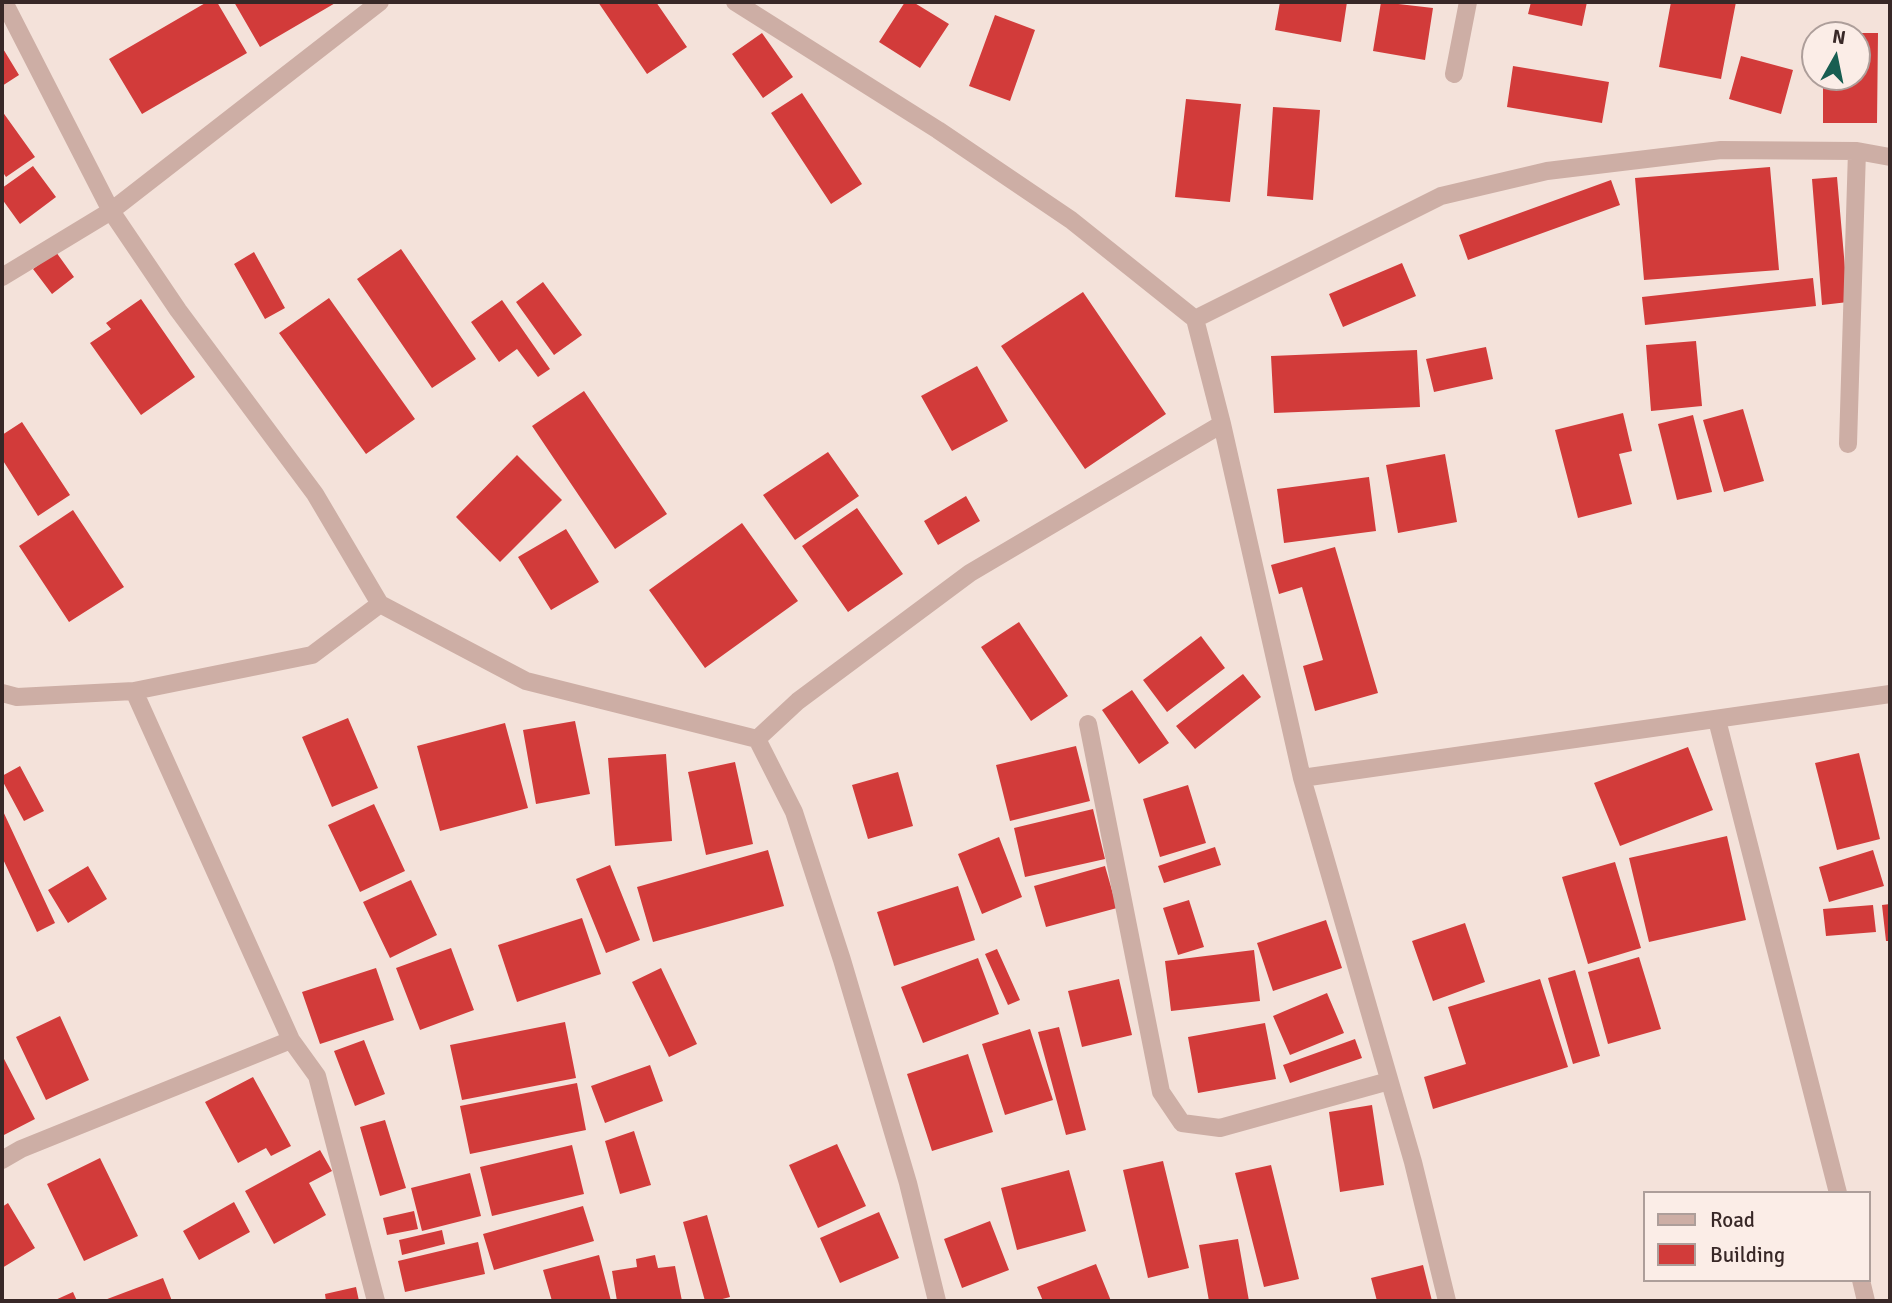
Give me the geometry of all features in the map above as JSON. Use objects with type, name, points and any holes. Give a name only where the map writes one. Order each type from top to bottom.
[{"type":"street","points":[[4,2],[111,211],[178,310],[315,494],[380,604],[526,681],[757,739],[794,813],[842,960],[908,1183],[937,1301]]},
{"type":"street","points":[[2,277],[111,211],[380,2]]},
{"type":"street","points":[[735,2],[937,130],[1071,220],[1195,318],[1222,424],[1302,778],[1413,1162],[1447,1301]]},
{"type":"street","points":[[1454,74],[1468,2]]},
{"type":"street","points":[[1195,318],[1441,196],[1547,170],[1721,150],[1857,151],[1890,157]]},
{"type":"street","points":[[1848,444],[1857,151]]},
{"type":"street","points":[[757,739],[799,701],[970,573],[1222,424]]},
{"type":"street","points":[[2,693],[17,697],[134,691],[312,655],[380,604]]},
{"type":"street","points":[[134,691],[291,1040],[317,1076],[376,1301]]},
{"type":"street","points":[[1302,778],[1890,694]]},
{"type":"street","points":[[1717,720],[1837,1191]]},
{"type":"street","points":[[1088,724],[1161,1092],[1182,1123],[1220,1128],[1389,1081]]},
{"type":"street","points":[[2,1160],[21,1149],[291,1040]]},
{"type":"street","points":[[1861,1282],[1866,1301]]},
{"type":"building","points":[[207,2],[217,2],[247,53],[142,114],[109,59]]},
{"type":"building","points":[[234,2],[337,2],[260,47]]},
{"type":"building","points":[[598,2],[656,2],[687,47],[647,74]]},
{"type":"building","points":[[905,2],[913,2],[949,24],[920,68],[879,42]]},
{"type":"building","points":[[1280,2],[1347,2],[1341,42],[1275,30]]},
{"type":"building","points":[[1381,2],[1433,8],[1425,60],[1373,51]]},
{"type":"building","points":[[1531,2],[1587,2],[1582,26],[1528,14]]},
{"type":"building","points":[[1671,2],[1736,2],[1721,79],[1659,67]]},
{"type":"building","points":[[995,15],[1035,30],[1010,101],[969,86]]},
{"type":"building","points":[[762,33],[793,77],[763,98],[732,54]]},
{"type":"building","points":[[1871,33],[1878,33],[1877,123],[1823,123],[1823,91],[1871,91]]},
{"type":"building","points":[[2,47],[19,75],[2,86]]},
{"type":"building","points":[[1741,56],[1793,70],[1781,114],[1729,99]]},
{"type":"building","points":[[1513,66],[1609,82],[1602,123],[1507,107]]},
{"type":"building","points":[[802,93],[862,184],[831,204],[771,113]]},
{"type":"building","points":[[1186,99],[1241,104],[1230,202],[1175,197]]},
{"type":"building","points":[[1273,107],[1320,110],[1313,200],[1267,196]]},
{"type":"building","points":[[2,111],[35,157],[6,177],[2,171]]},
{"type":"building","points":[[33,166],[56,197],[20,224],[2,199],[2,188]]},
{"type":"building","points":[[1770,167],[1779,270],[1644,280],[1635,178]]},
{"type":"building","points":[[1837,177],[1848,302],[1822,305],[1812,179]]},
{"type":"building","points":[[1611,180],[1620,205],[1468,260],[1459,235]]},
{"type":"building","points":[[401,249],[476,359],[432,388],[357,279]]},
{"type":"building","points":[[56,252],[74,277],[52,294],[33,269]]},
{"type":"building","points":[[254,252],[285,308],[265,319],[234,264]]},
{"type":"building","points":[[1402,263],[1416,296],[1343,327],[1329,294]]},
{"type":"building","points":[[1813,278],[1816,306],[1645,325],[1642,297]]},
{"type":"building","points":[[543,282],[582,335],[554,355],[516,302]]},
{"type":"building","points":[[1083,292],[1166,414],[1085,469],[1001,346]]},
{"type":"building","points":[[329,298],[415,419],[366,454],[279,333]]},
{"type":"building","points":[[141,299],[195,377],[141,415],[90,343],[111,329],[106,323]]},
{"type":"building","points":[[502,300],[550,369],[538,377],[517,349],[499,362],[471,322]]},
{"type":"building","points":[[1696,341],[1702,406],[1651,411],[1646,345]]},
{"type":"building","points":[[1486,347],[1493,379],[1434,392],[1426,359]]},
{"type":"building","points":[[1417,350],[1420,407],[1274,413],[1271,356]]},
{"type":"building","points":[[977,366],[1008,421],[952,451],[921,396]]},
{"type":"building","points":[[584,391],[667,514],[615,549],[532,426]]},
{"type":"building","points":[[1743,409],[1764,481],[1724,492],[1703,420]]},
{"type":"building","points":[[1623,413],[1632,451],[1619,454],[1632,504],[1578,518],[1555,430]]},
{"type":"building","points":[[1693,415],[1712,492],[1677,500],[1658,424]]},
{"type":"building","points":[[22,422],[70,495],[38,516],[2,459],[2,435]]},
{"type":"building","points":[[828,452],[859,496],[795,540],[763,495]]},
{"type":"building","points":[[1445,454],[1457,522],[1398,533],[1386,465]]},
{"type":"building","points":[[517,455],[562,500],[500,562],[456,517]]},
{"type":"building","points":[[1369,477],[1376,531],[1284,543],[1277,489]]},
{"type":"building","points":[[966,496],[980,521],[938,545],[924,521]]},
{"type":"building","points":[[857,508],[903,574],[848,612],[802,546]]},
{"type":"building","points":[[73,510],[124,587],[69,622],[19,546]]},
{"type":"building","points":[[742,523],[798,601],[705,668],[649,590]]},
{"type":"building","points":[[566,529],[599,582],[551,610],[518,557]]},
{"type":"building","points":[[1335,547],[1378,693],[1315,711],[1303,666],[1323,660],[1302,587],[1279,594],[1271,565]]},
{"type":"building","points":[[1019,622],[1068,696],[1031,721],[981,647]]},
{"type":"building","points":[[1201,636],[1225,668],[1167,712],[1143,680]]},
{"type":"building","points":[[1243,674],[1261,697],[1195,749],[1176,726]]},
{"type":"building","points":[[1132,690],[1169,743],[1139,764],[1102,710]]},
{"type":"building","points":[[348,718],[378,788],[332,807],[302,737]]},
{"type":"building","points":[[575,721],[590,794],[536,804],[523,730]]},
{"type":"building","points":[[505,723],[528,808],[440,831],[417,746]]},
{"type":"building","points":[[1076,746],[1090,801],[1010,821],[996,765]]},
{"type":"building","points":[[1688,747],[1713,810],[1620,846],[1594,783]]},
{"type":"building","points":[[1859,753],[1880,839],[1837,850],[1815,763]]},
{"type":"building","points":[[666,754],[672,841],[615,846],[608,758]]},
{"type":"building","points":[[735,762],[753,844],[706,855],[688,772]]},
{"type":"building","points":[[20,766],[44,811],[24,821],[2,780],[2,776]]},
{"type":"building","points":[[898,772],[913,826],[868,839],[852,785]]},
{"type":"building","points":[[1188,785],[1206,843],[1160,857],[1143,799]]},
{"type":"building","points":[[374,804],[405,871],[360,892],[328,825]]},
{"type":"building","points":[[2,809],[55,923],[37,932],[2,857]]},
{"type":"building","points":[[1093,809],[1105,859],[1025,877],[1014,828]]},
{"type":"building","points":[[1727,836],[1746,920],[1649,942],[1629,858]]},
{"type":"building","points":[[999,837],[1022,897],[982,914],[958,854]]},
{"type":"building","points":[[1215,847],[1221,865],[1164,883],[1158,866]]},
{"type":"building","points":[[768,850],[784,906],[653,942],[637,887]]},
{"type":"building","points":[[1873,850],[1884,886],[1829,902],[1819,867]]},
{"type":"building","points":[[1615,862],[1641,948],[1588,964],[1562,877]]},
{"type":"building","points":[[610,865],[640,940],[606,953],[576,879]]},
{"type":"building","points":[[88,866],[107,899],[68,923],[48,890]]},
{"type":"building","points":[[1105,866],[1117,908],[1046,927],[1034,886]]},
{"type":"building","points":[[411,880],[437,935],[390,958],[363,902]]},
{"type":"building","points":[[958,886],[975,940],[894,966],[877,912]]},
{"type":"building","points":[[1189,900],[1204,947],[1178,955],[1163,908]]},
{"type":"building","points":[[1890,904],[1890,941],[1886,941],[1882,905]]},
{"type":"building","points":[[1873,905],[1876,932],[1826,936],[1823,909]]},
{"type":"building","points":[[582,918],[601,974],[517,1002],[498,945]]},
{"type":"building","points":[[1326,920],[1342,968],[1273,991],[1257,943]]},
{"type":"building","points":[[1465,923],[1485,982],[1433,1001],[1412,941]]},
{"type":"building","points":[[451,948],[474,1010],[420,1030],[396,968]]},
{"type":"building","points":[[997,949],[1020,1000],[1008,1005],[985,954]]},
{"type":"building","points":[[1254,950],[1260,1001],[1171,1011],[1165,961]]},
{"type":"building","points":[[1639,957],[1661,1029],[1608,1044],[1588,972]]},
{"type":"building","points":[[978,958],[999,1014],[923,1043],[901,987]]},
{"type":"building","points":[[376,968],[394,1020],[320,1044],[302,992]]},
{"type":"building","points":[[661,968],[697,1044],[669,1057],[632,982]]},
{"type":"building","points":[[1575,970],[1600,1056],[1573,1064],[1548,978]]},
{"type":"building","points":[[1119,979],[1132,1035],[1082,1047],[1068,991]]},
{"type":"building","points":[[1540,979],[1568,1067],[1433,1109],[1424,1077],[1466,1064],[1448,1007]]},
{"type":"building","points":[[1327,993],[1344,1033],[1290,1055],[1273,1016]]},
{"type":"building","points":[[60,1016],[89,1080],[46,1100],[16,1037]]},
{"type":"building","points":[[565,1022],[576,1078],[462,1100],[450,1045]]},
{"type":"building","points":[[1265,1023],[1276,1079],[1198,1093],[1188,1037]]},
{"type":"building","points":[[1059,1027],[1086,1130],[1066,1135],[1038,1032]]},
{"type":"building","points":[[1030,1029],[1053,1100],[1005,1115],[982,1044]]},
{"type":"building","points":[[1355,1039],[1362,1058],[1290,1083],[1283,1065]]},
{"type":"building","points":[[364,1040],[385,1094],[355,1106],[334,1051]]},
{"type":"building","points":[[968,1054],[993,1132],[932,1151],[907,1074]]},
{"type":"building","points":[[2,1055],[35,1119],[2,1136]]},
{"type":"building","points":[[650,1065],[663,1101],[605,1123],[591,1086]]},
{"type":"building","points":[[253,1077],[291,1146],[271,1156],[266,1148],[238,1163],[205,1102]]},
{"type":"building","points":[[577,1083],[586,1130],[470,1154],[460,1106]]},
{"type":"building","points":[[1372,1105],[1384,1185],[1340,1192],[1329,1112]]},
{"type":"building","points":[[385,1120],[406,1188],[380,1196],[360,1127]]},
{"type":"building","points":[[634,1131],[651,1185],[620,1194],[605,1141]]},
{"type":"building","points":[[837,1144],[866,1206],[818,1228],[789,1165]]},
{"type":"building","points":[[572,1145],[584,1194],[492,1216],[480,1167]]},
{"type":"building","points":[[320,1150],[332,1171],[309,1183],[326,1215],[274,1244],[245,1191]]},
{"type":"building","points":[[100,1158],[138,1236],[84,1261],[47,1184]]},
{"type":"building","points":[[1163,1161],[1189,1268],[1148,1278],[1123,1170]]},
{"type":"building","points":[[1271,1165],[1299,1279],[1264,1287],[1235,1173]]},
{"type":"building","points":[[1069,1170],[1086,1231],[1017,1250],[1001,1188]]},
{"type":"building","points":[[470,1173],[481,1216],[422,1231],[411,1188]]},
{"type":"building","points":[[234,1202],[250,1232],[199,1260],[183,1231]]},
{"type":"building","points":[[8,1203],[35,1248],[2,1268],[2,1207]]},
{"type":"building","points":[[583,1206],[594,1241],[494,1270],[483,1234]]},
{"type":"building","points":[[414,1211],[418,1229],[387,1235],[383,1218]]},
{"type":"building","points":[[879,1212],[899,1258],[840,1283],[820,1238]]},
{"type":"building","points":[[707,1215],[730,1297],[715,1301],[705,1301],[683,1222]]},
{"type":"building","points":[[990,1221],[1009,1270],[962,1288],[944,1239]]},
{"type":"building","points":[[442,1230],[445,1244],[402,1255],[399,1240]]},
{"type":"building","points":[[1238,1239],[1249,1301],[1209,1301],[1199,1245]]},
{"type":"building","points":[[478,1242],[485,1274],[405,1292],[398,1261]]},
{"type":"building","points":[[599,1255],[611,1301],[552,1301],[543,1270]]},
{"type":"building","points":[[655,1255],[658,1268],[675,1266],[682,1301],[617,1301],[612,1271],[637,1267],[636,1259]]},
{"type":"building","points":[[1096,1264],[1111,1301],[1043,1301],[1037,1287]]},
{"type":"building","points":[[1423,1265],[1432,1301],[1377,1301],[1371,1278]]},
{"type":"building","points":[[163,1278],[172,1301],[102,1301]]},
{"type":"building","points":[[356,1287],[359,1301],[326,1301],[325,1294]]},
{"type":"building","points":[[73,1292],[77,1301],[53,1301]]}]
